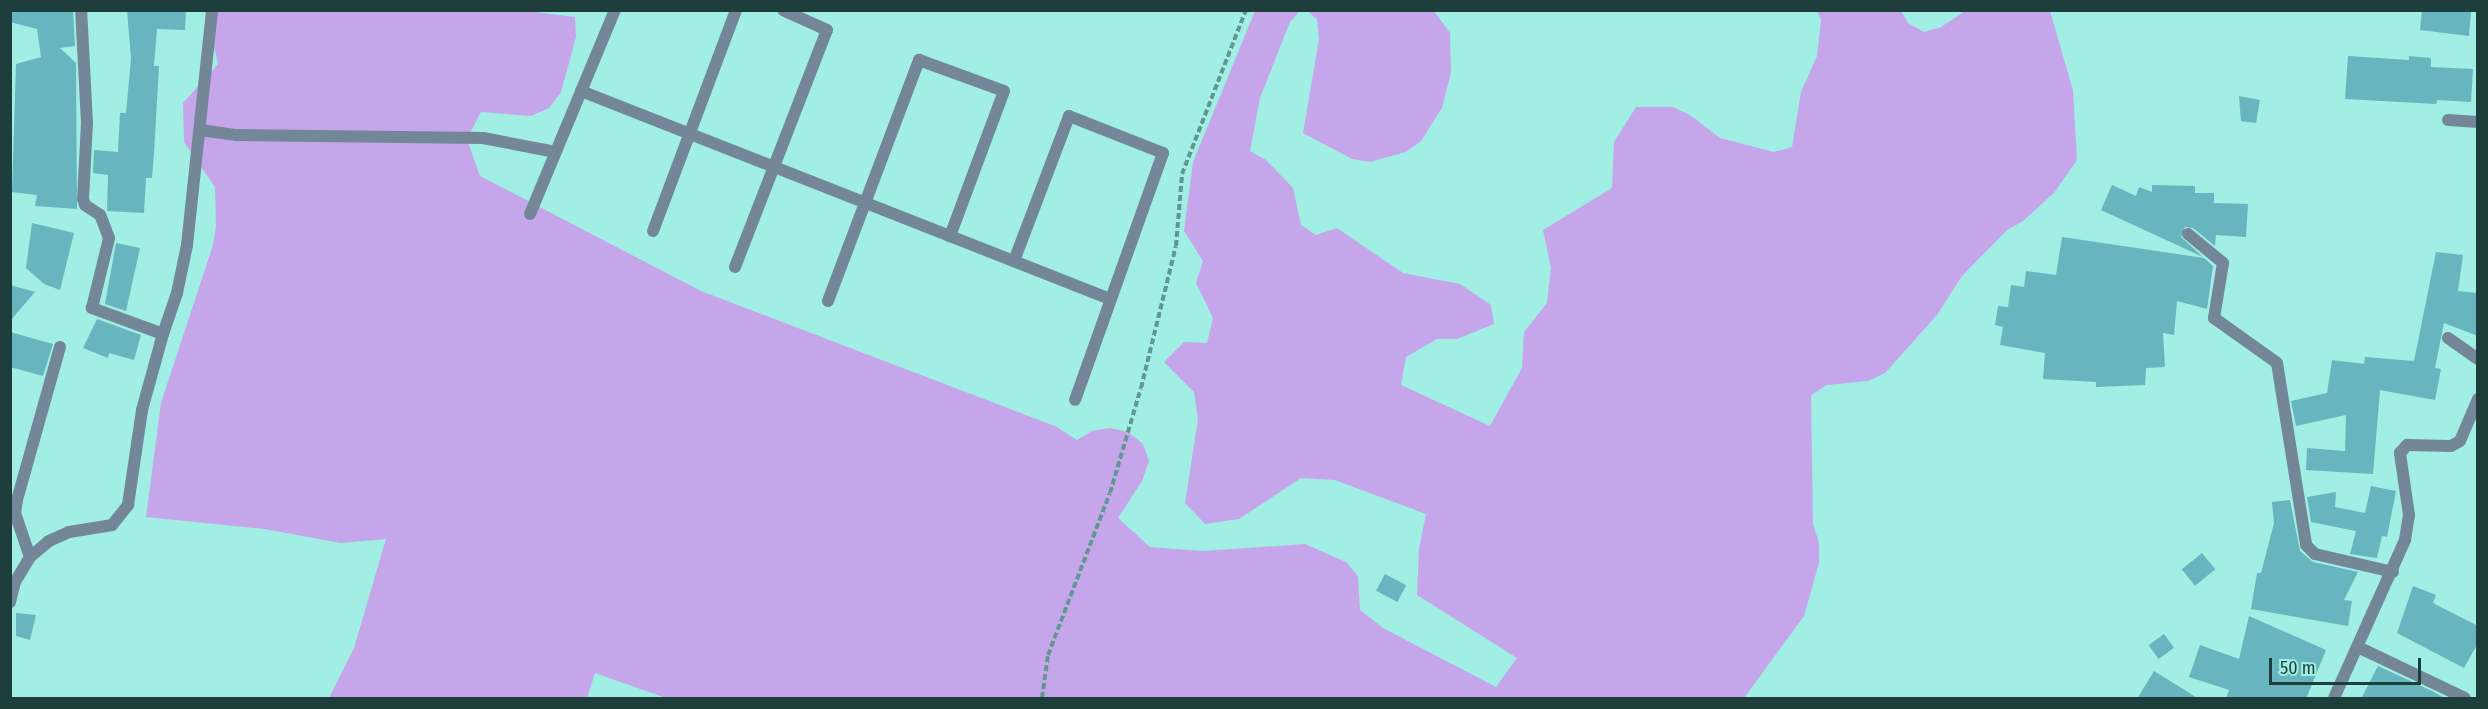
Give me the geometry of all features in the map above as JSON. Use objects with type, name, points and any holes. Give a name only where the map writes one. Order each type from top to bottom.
[{"type":"street","points":[[81,10],[87,123],[83,199],[100,215],[109,238],[92,308],[163,334]]},
{"type":"street","points":[[10,602],[15,582],[30,557],[49,541],[69,532],[112,525],[128,505],[142,410],[177,293],[187,245],[212,10]]},
{"type":"street","points":[[530,214],[615,10]]},
{"type":"street","points":[[653,231],[736,10]]},
{"type":"street","points":[[735,267],[827,30],[783,10]]},
{"type":"street","points":[[828,301],[919,60],[1004,91],[950,236]]},
{"type":"street","points":[[581,91],[1110,299]]},
{"type":"street","points":[[1014,261],[1069,116],[1163,153],[1075,400]]},
{"type":"street","points":[[2448,120],[2478,122]]},
{"type":"street","points":[[200,130],[237,135],[483,138],[556,152]]},
{"type":"street","points":[[2188,234],[2223,263],[2214,318],[2277,363],[2306,545],[2315,554],[2393,572]]},
{"type":"street","points":[[2448,338],[2478,359]]},
{"type":"street","points":[[30,557],[15,513],[60,347]]},
{"type":"street","points":[[2334,699],[2360,648],[2405,540],[2409,515],[2400,453],[2407,445],[2451,446],[2460,441],[2478,399]]},
{"type":"street","points":[[2360,648],[2465,699]]},
{"type":"path","points":[[1041,699],[1048,655],[1110,493],[1141,388],[1176,246],[1182,174],[1246,10]]},
{"type":"shaded area","points":[[519,10],[575,17],[576,37],[561,92],[549,108],[531,116],[481,112],[467,139],[480,176],[701,291],[1055,426],[1077,440],[1092,431],[1110,428],[1128,432],[1143,444],[1149,461],[1142,481],[1118,518],[1150,547],[1202,551],[1305,544],[1346,562],[1358,576],[1360,610],[1383,628],[1496,687],[1517,658],[1417,595],[1419,548],[1426,514],[1335,480],[1301,478],[1239,519],[1205,524],[1185,503],[1198,419],[1194,392],[1164,362],[1184,342],[1207,343],[1213,318],[1196,283],[1203,261],[1184,231],[1193,162],[1255,11],[1300,11],[1290,22],[1260,98],[1250,151],[1266,160],[1293,188],[1301,225],[1316,235],[1337,228],[1403,273],[1460,284],[1491,305],[1494,324],[1457,339],[1437,339],[1406,357],[1401,385],[1490,426],[1522,368],[1524,332],[1547,303],[1551,268],[1543,230],[1612,188],[1614,142],[1636,107],[1673,107],[1690,115],[1720,138],[1774,152],[1792,147],[1801,92],[1817,56],[1821,20],[1817,10],[1901,11],[1908,23],[1924,32],[1941,27],[1965,11],[2050,11],[2073,90],[2077,160],[2054,193],[2023,221],[2007,230],[1962,276],[1937,315],[1885,373],[1868,381],[1827,385],[1811,395],[1813,524],[1819,543],[1819,563],[1804,616],[1744,698],[666,698],[595,673],[587,698],[329,698],[354,648],[386,539],[341,543],[264,529],[146,517],[161,403],[213,245],[216,226],[215,187],[184,142],[183,103],[218,64],[206,11]]},
{"type":"shaded area","points":[[1307,11],[1434,11],[1450,33],[1451,73],[1442,108],[1421,141],[1406,152],[1370,162],[1352,159],[1303,133],[1319,39],[1317,19]]},
{"type":"building","points":[[10,10],[73,10],[75,46],[60,48],[76,63],[77,209],[35,206],[37,195],[12,192],[16,64],[41,57],[37,29],[10,22]]},
{"type":"building","points":[[127,10],[186,10],[185,30],[157,29],[154,66],[159,66],[154,153],[152,178],[146,178],[144,213],[107,211],[108,175],[93,173],[94,150],[118,152],[120,113],[126,113],[131,59]]},
{"type":"building","points":[[2422,10],[2471,12],[2469,36],[2420,30]]},
{"type":"building","points":[[2348,56],[2409,60],[2409,56],[2431,58],[2431,67],[2473,69],[2471,102],[2437,100],[2436,104],[2345,99]]},
{"type":"building","points":[[2239,96],[2260,100],[2256,123],[2241,121]]},
{"type":"building","points":[[2112,185],[2136,196],[2139,187],[2152,192],[2152,185],[2195,186],[2195,193],[2214,193],[2214,203],[2248,204],[2246,237],[2216,235],[2215,246],[2193,228],[2185,227],[2181,237],[2203,257],[2101,210]]},
{"type":"building","points":[[32,223],[74,233],[60,290],[44,284],[26,268]]},
{"type":"building","points":[[2062,237],[2204,258],[2213,266],[2207,309],[2177,301],[2174,335],[2163,333],[2165,367],[2146,368],[2145,385],[2096,387],[2096,382],[2043,379],[2045,353],[2000,345],[2003,327],[1995,325],[1998,306],[2008,307],[2011,285],[2024,287],[2026,271],[2056,275]]},
{"type":"building","points":[[116,243],[140,248],[126,311],[105,304]]},
{"type":"building","points":[[2436,252],[2463,255],[2458,291],[2478,293],[2478,336],[2444,323],[2435,368],[2441,369],[2435,400],[2380,390],[2373,474],[2306,470],[2307,448],[2345,451],[2346,415],[2296,426],[2291,401],[2327,393],[2332,360],[2364,364],[2365,357],[2414,361]]},
{"type":"building","points":[[10,285],[35,292],[10,321]]},
{"type":"building","points":[[97,319],[141,335],[134,360],[109,353],[108,358],[83,348]]},
{"type":"building","points":[[10,332],[53,344],[43,376],[10,367]]},
{"type":"building","points":[[2371,486],[2396,491],[2387,537],[2382,536],[2377,558],[2350,554],[2356,531],[2311,522],[2307,497],[2336,492],[2335,507],[2365,513]]},
{"type":"building","points":[[2290,500],[2300,551],[2313,562],[2358,572],[2344,600],[2352,601],[2348,626],[2251,609],[2257,573],[2261,573],[2274,523],[2272,502]]},
{"type":"building","points":[[2202,553],[2215,569],[2195,586],[2182,569]]},
{"type":"building","points":[[1385,574],[1406,585],[1397,602],[1376,591]]},
{"type":"building","points":[[2413,586],[2436,595],[2433,603],[2478,626],[2478,643],[2464,668],[2397,633]]},
{"type":"building","points":[[16,613],[36,615],[30,640],[16,636]]},
{"type":"building","points":[[2249,616],[2326,650],[2306,699],[2226,699],[2229,690],[2189,677],[2200,645],[2239,659]]},
{"type":"building","points":[[2164,634],[2174,648],[2159,659],[2149,645]]},
{"type":"building","points":[[2378,666],[2434,692],[2446,699],[2361,699]]},
{"type":"building","points":[[2154,671],[2199,699],[2137,699]]}]
